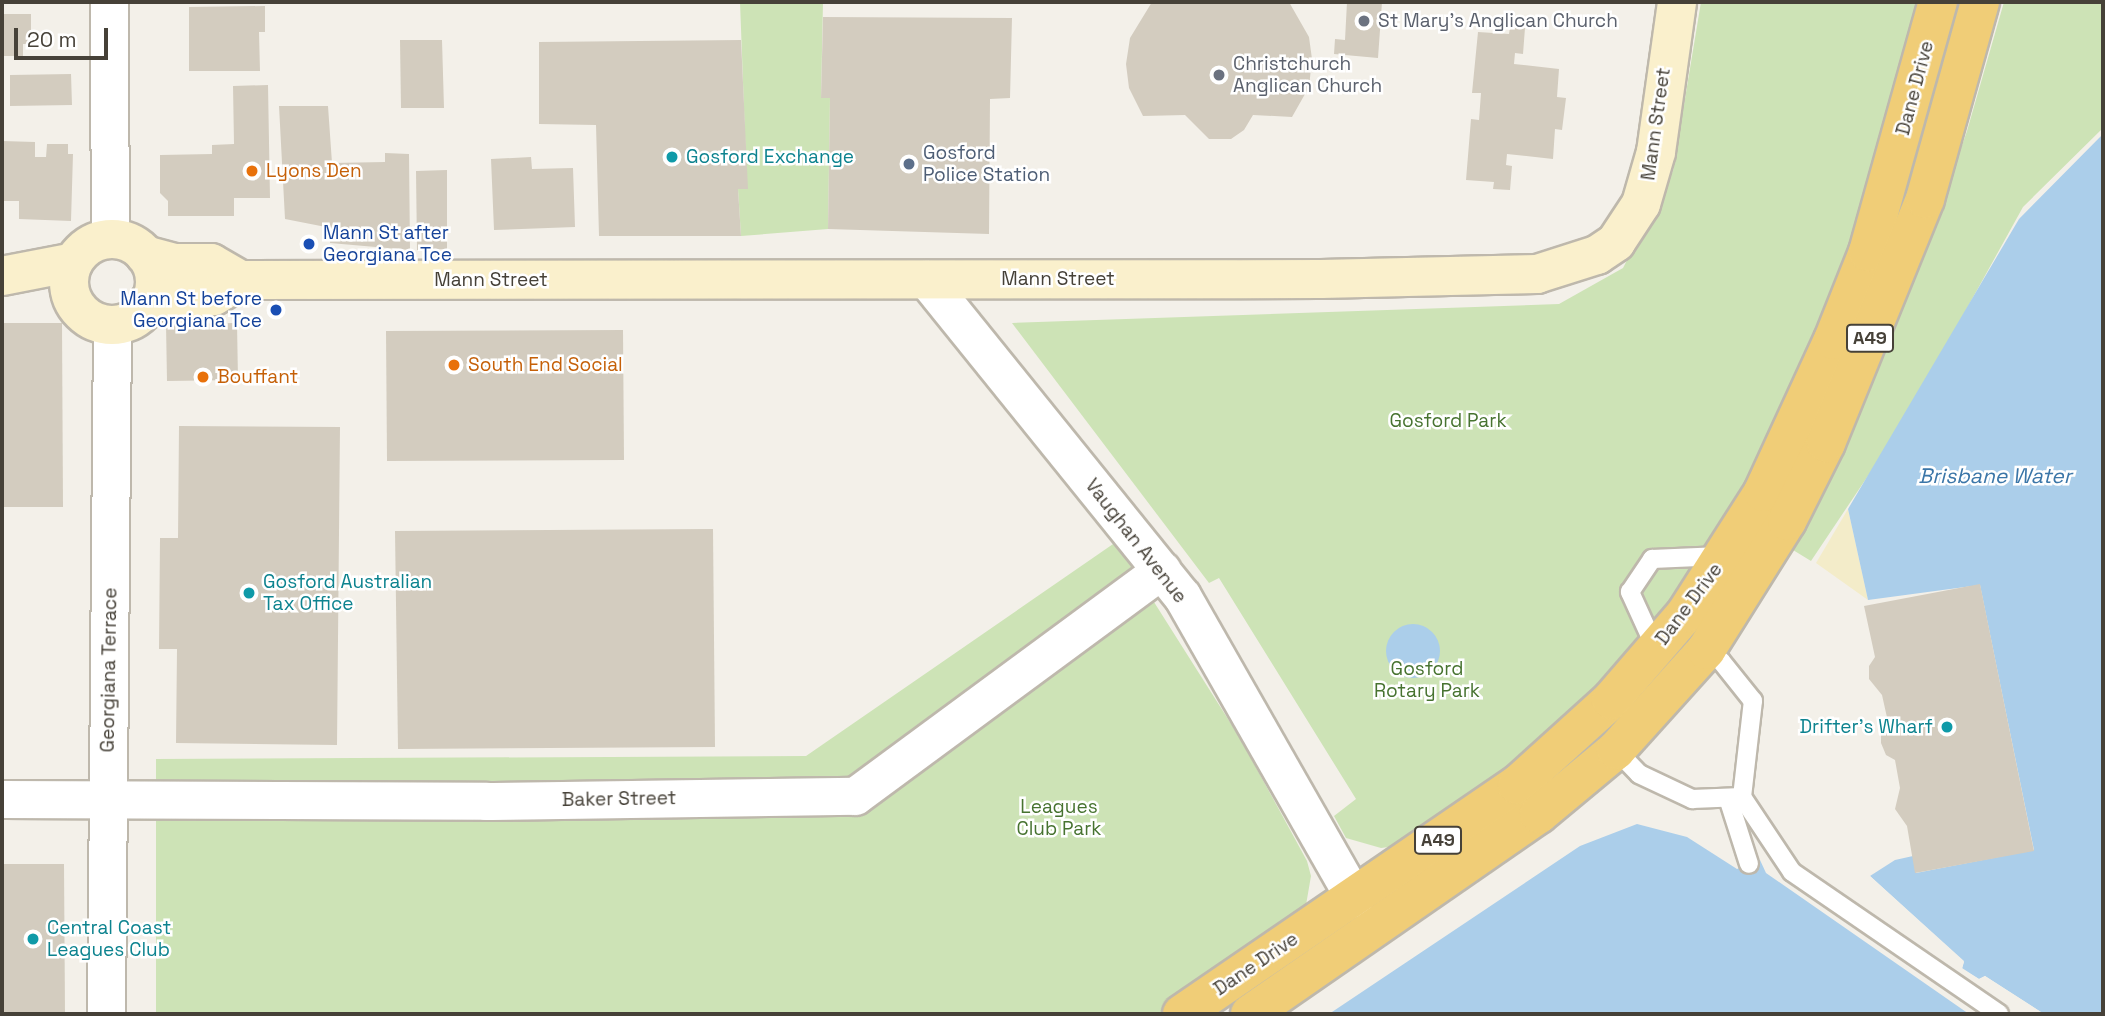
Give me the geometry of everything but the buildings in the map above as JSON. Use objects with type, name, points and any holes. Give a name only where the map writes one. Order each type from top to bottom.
[{"type":"highway","name":"Dane Drive","points":[[1182,1014],[1517,785],[1611,700],[1662,642],[1726,556],[1796,424],[1868,252],[1938,2]]},
{"type":"highway","name":"Dane Drive","points":[[1250,1014],[1539,814],[1616,750],[1706,650],[1787,521],[1826,443],[1925,200],[1980,2]]},
{"type":"highway","points":[[1662,642],[1706,650]]},
{"type":"street","points":[[109,2],[110,239]]},
{"type":"street","name":"Mann Street","points":[[145,255],[174,263],[211,263],[241,280],[1497,277],[1577,264],[1616,242],[1650,181],[1677,2]]},
{"type":"street","points":[[110,239],[136,246],[145,255],[155,280],[150,300],[138,317],[112,326],[87,318],[74,303],[69,284],[74,262],[89,246],[110,239]]},
{"type":"street","points":[[2,276],[74,262]]},
{"type":"street","name":"Vaughan Avenue","points":[[926,279],[1182,596],[1354,898]]},
{"type":"street","name":"Mann Street","points":[[150,300],[214,296],[241,280]]},
{"type":"street","points":[[2,291],[74,303]]},
{"type":"street","name":"Georgiana Terrace","points":[[106,1014],[112,326]]},
{"type":"street","name":"Baker Street","points":[[2,799],[107,801],[855,796],[1162,570]]},
{"type":"lane","points":[[1662,642],[1630,592],[1652,559],[1726,556]]},
{"type":"lane","points":[[1706,650],[1721,661],[1753,701],[1735,798],[1749,864]]},
{"type":"lane","points":[[1616,750],[1639,774],[1692,799],[1735,798]]},
{"type":"lane","points":[[1735,798],[1792,872],[1999,1014]]},
{"type":"green space","points":[[740,2],[823,2],[821,98],[830,98],[828,229],[741,236],[738,189],[747,189]]},
{"type":"green space","name":"Gosford Rotary Park","points":[[1701,2],[1922,2],[1851,254],[1760,461],[1684,589],[1564,727],[1412,844],[1381,848],[1346,838],[1334,816],[1356,799],[1219,578],[1209,583],[1012,323],[1559,304],[1623,268],[1673,171]]},
{"type":"green space","points":[[2004,2],[2103,2],[2103,128],[2023,207],[1904,422],[1811,561],[1793,550],[1844,452],[1931,234],[1967,131]]},
{"type":"green space","name":"Leagues Club Park","points":[[1116,542],[1240,738],[1307,861],[1311,876],[1306,905],[1287,928],[1158,1014],[156,1014],[156,759],[806,756]]},
{"type":"sand","points":[[1848,509],[1868,600],[1816,563]]},
{"type":"water","name":"Brisbane Water","points":[[2103,134],[2103,1014],[2044,1014],[1985,976],[1979,979],[1962,968],[1964,961],[1870,876],[1895,860],[1913,856],[1916,873],[2034,850],[1980,585],[1868,600],[1848,509],[2019,219]]},
{"type":"water","points":[[1413,624],[1432,632],[1440,651],[1432,670],[1413,678],[1394,670],[1386,651],[1394,632]]},
{"type":"water","points":[[1637,824],[1687,837],[1737,869],[1760,860],[1766,873],[1969,1014],[1329,1014],[1580,846]]},
{"type":"pier","points":[[1870,876],[1964,962],[1962,969],[1979,979],[1985,976],[2044,1014],[1960,971],[1960,963],[1866,877]]},
{"type":"pier","points":[[1811,896],[1973,1014],[1832,918],[1807,897]]},
{"type":"place","name":"St Mary's Anglican Church","points":[[1364,21]]},
{"type":"place","name":"Christchurch Anglican Church","points":[[1219,75]]},
{"type":"place","name":"Gosford Exchange","points":[[672,157]]},
{"type":"place","name":"Gosford Police Station","points":[[909,164]]},
{"type":"place","name":"Lyons Den","points":[[252,171]]},
{"type":"place","name":"Mann St after Georgiana Tce","points":[[309,244]]},
{"type":"place","name":"Mann St before Georgiana Tce","points":[[276,310]]},
{"type":"place","name":"South End Social","points":[[454,365]]},
{"type":"place","name":"Bouffant","points":[[203,377]]},
{"type":"place","name":"Gosford Australian Tax Office","points":[[249,593]]},
{"type":"place","name":"Drifter's Wharf","points":[[1947,727]]},
{"type":"place","name":"Central Coast Leagues Club","points":[[33,939]]},
{"type":"park label","name":"Gosford Park","points":[[1448,421]]}]
